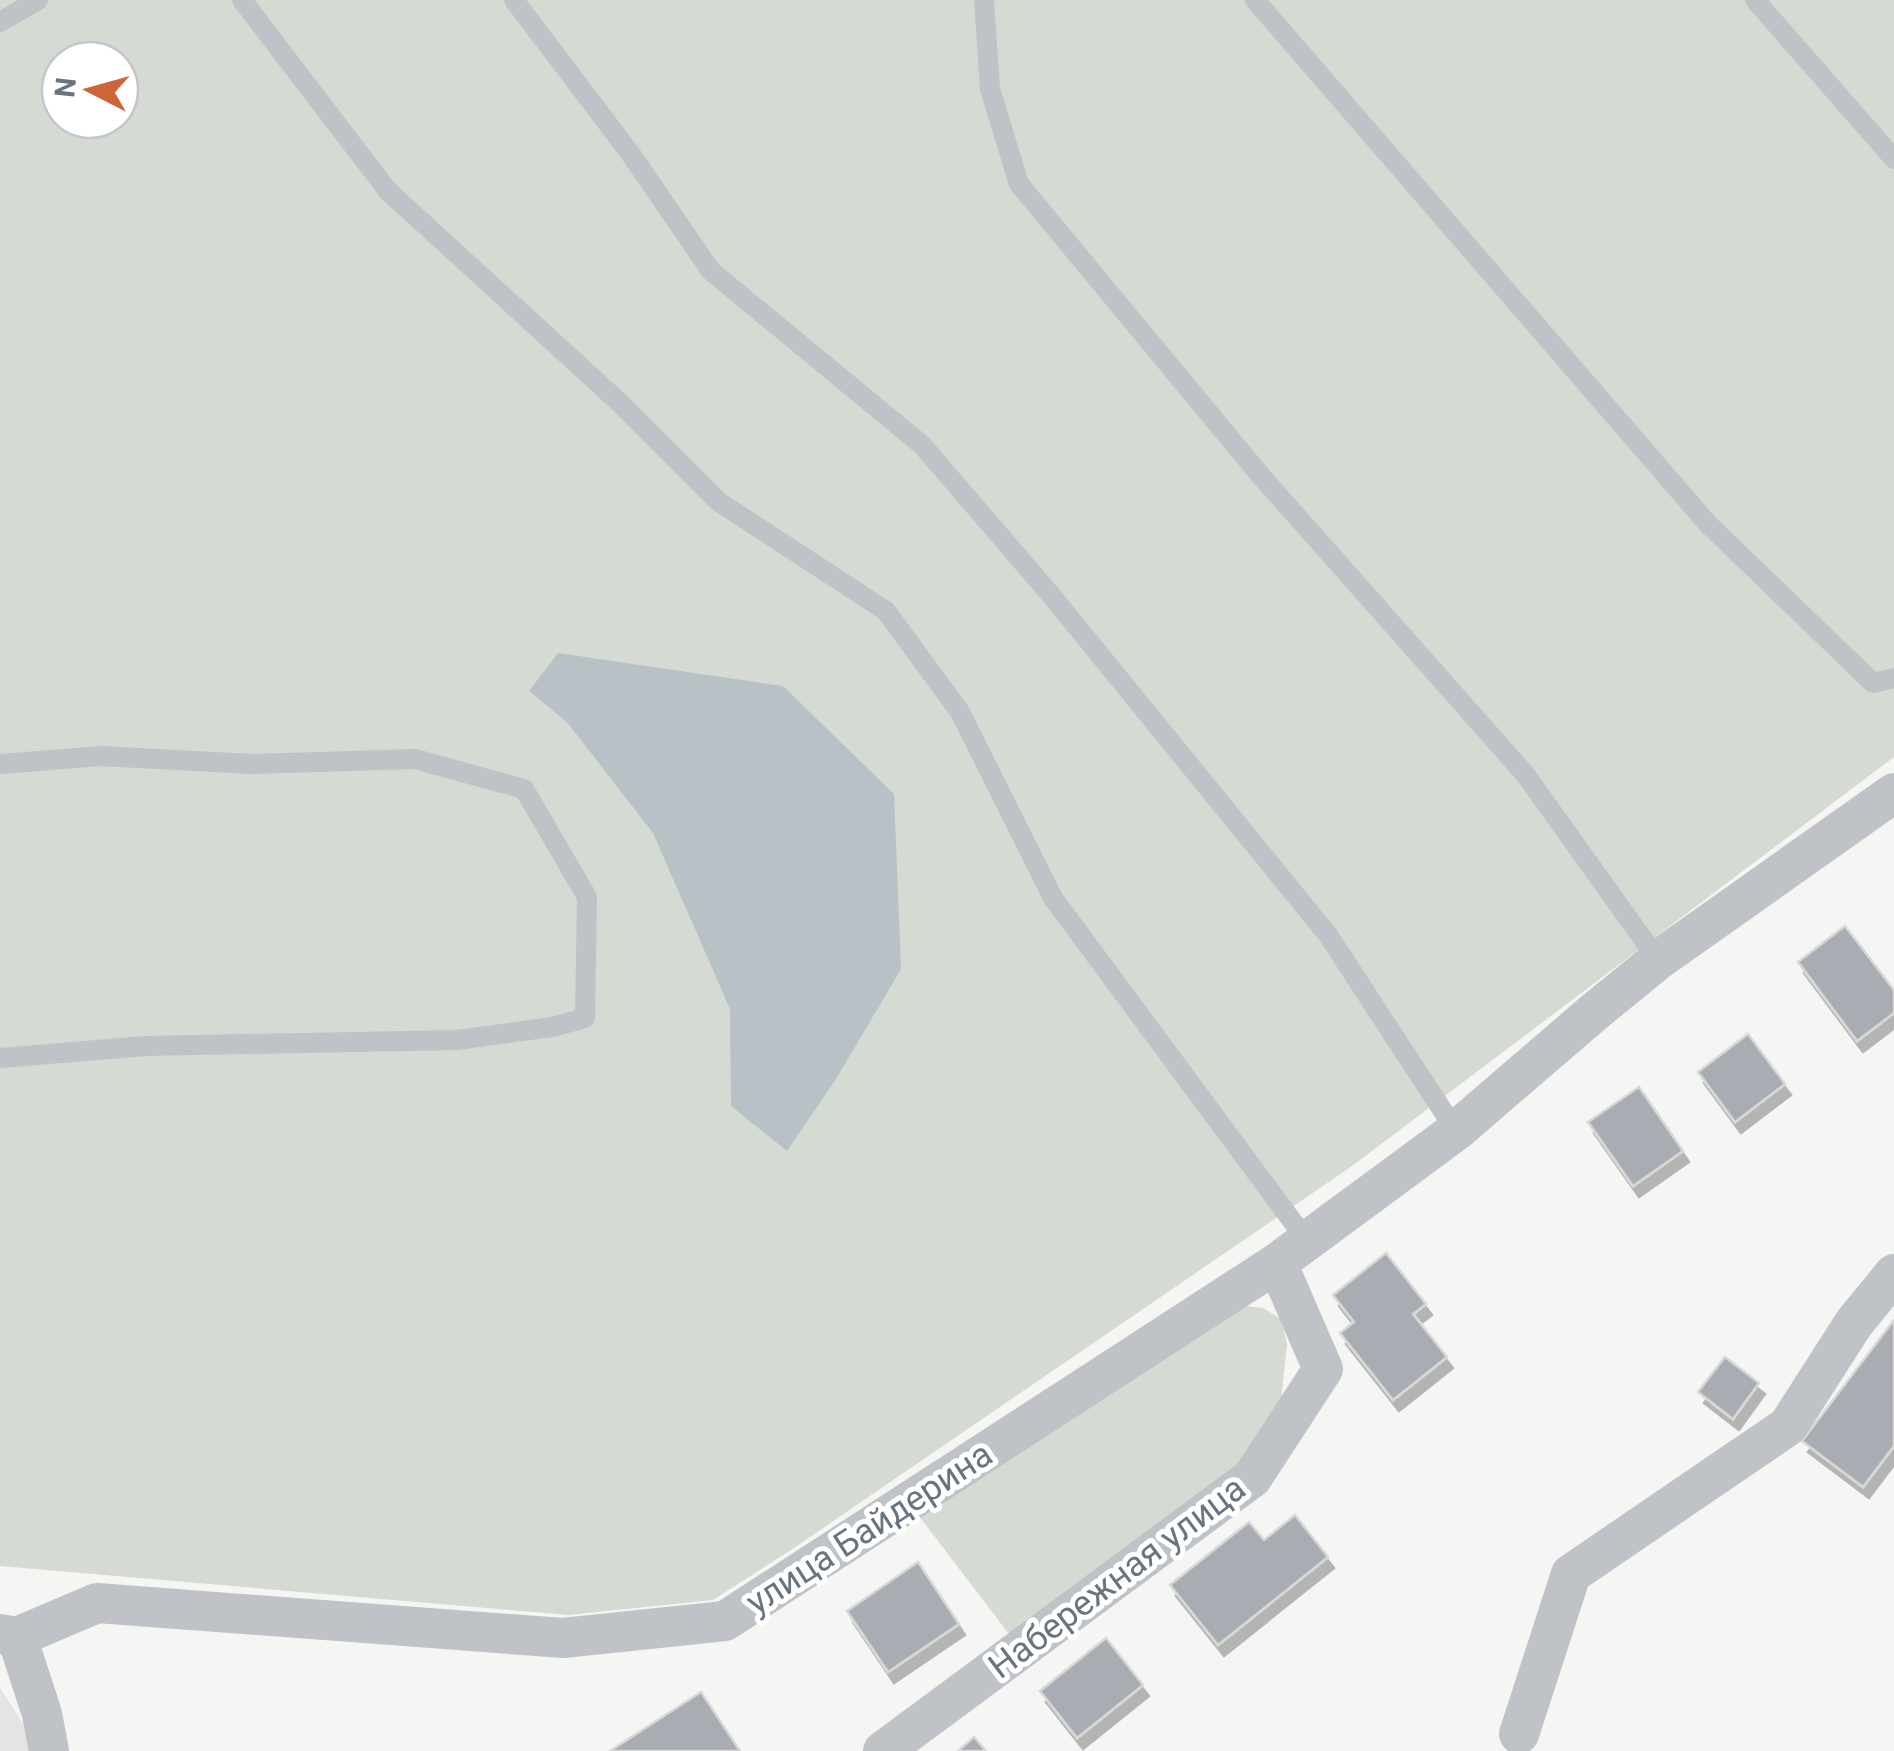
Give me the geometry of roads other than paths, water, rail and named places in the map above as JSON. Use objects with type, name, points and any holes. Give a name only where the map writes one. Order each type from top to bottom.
[{"type":"street","name":"улица Байдерина","points":[[9,1635],[98,1602],[563,1638],[725,1621],[1292,1252],[1456,1131],[1658,960],[1894,793]]},
{"type":"street","name":"Набережная улица","points":[[883,1751],[1252,1478],[1322,1369],[1292,1252]]},
{"type":"street","points":[[1519,1734],[1571,1574],[1788,1426],[1854,1323],[1894,1274]]},
{"type":"street","points":[[9,1635],[42,1714],[49,1751]]},
{"type":"lane","points":[[0,22],[38,0]]},
{"type":"lane","points":[[242,0],[388,191],[620,404],[720,502],[886,611],[960,712],[1053,898],[1292,1252]]},
{"type":"lane","points":[[514,0],[630,153],[711,271],[922,445],[1051,594],[1328,936],[1456,1131]]},
{"type":"lane","points":[[984,0],[990,88],[1020,184],[1261,476],[1525,774],[1658,960]]},
{"type":"lane","points":[[1255,0],[1708,524],[1874,683],[1894,678]]},
{"type":"lane","points":[[1756,0],[1894,159]]},
{"type":"lane","points":[[0,764],[100,756],[252,764],[416,758],[524,790],[588,897],[585,1018],[552,1027],[456,1040],[146,1046],[0,1058]]}]
